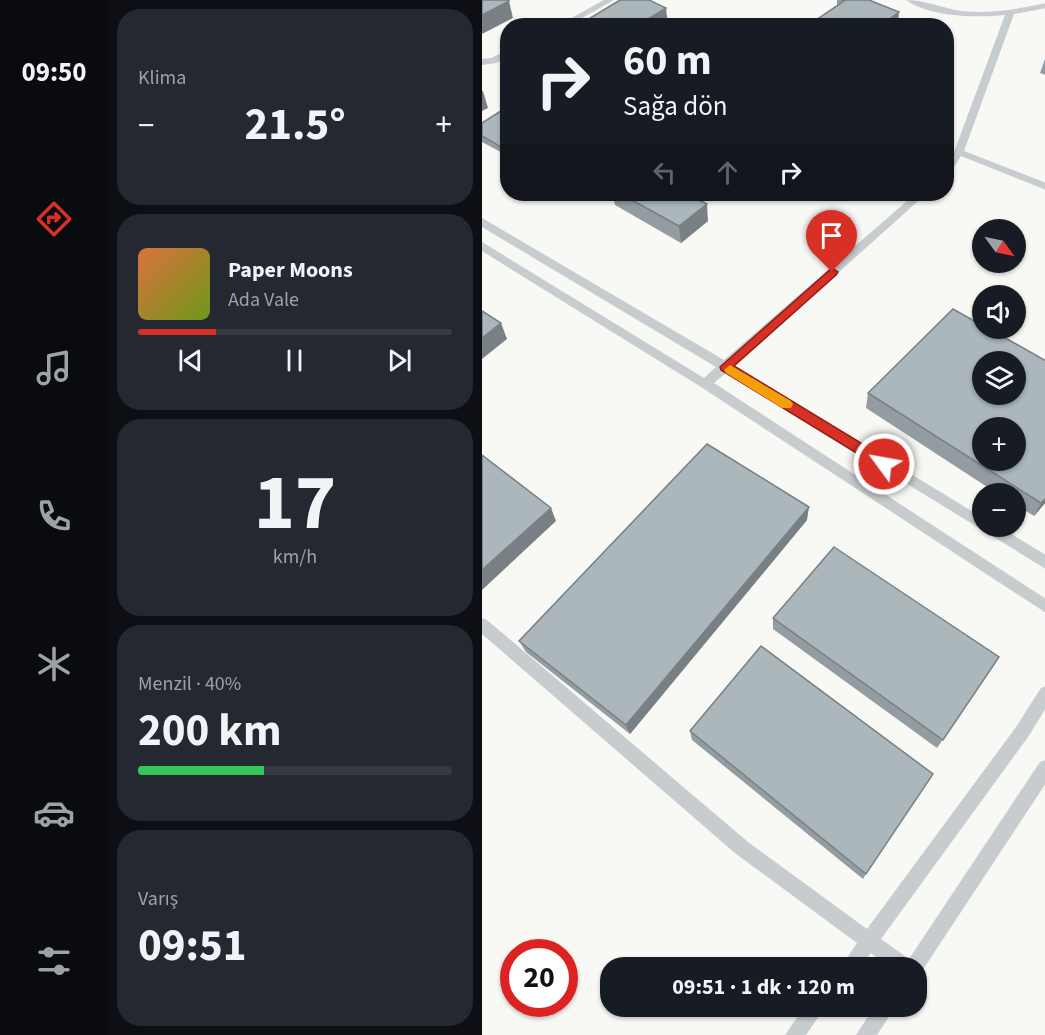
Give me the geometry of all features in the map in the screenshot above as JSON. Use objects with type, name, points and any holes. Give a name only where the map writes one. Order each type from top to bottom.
[{"type":"lane","points":[[576,18],[610,0]]},
{"type":"lane","points":[[910,0],[936,10],[991,16],[1046,5]]},
{"type":"lane","points":[[954,160],[959,152],[1010,12]]},
{"type":"lane","points":[[482,62],[493,61],[500,57]]},
{"type":"lane","points":[[959,152],[1046,187]]},
{"type":"lane","points":[[705,384],[913,201]]},
{"type":"lane","points":[[482,222],[726,367],[972,519]]},
{"type":"lane","points":[[482,246],[705,384],[1046,607]]},
{"type":"lane","points":[[1002,537],[1046,563]]},
{"type":"lane","points":[[482,626],[742,848],[892,957]]},
{"type":"lane","points":[[857,957],[1022,732],[1046,693]]},
{"type":"lane","points":[[921,957],[1046,768]]},
{"type":"lane","points":[[794,1035],[809,1017]]},
{"type":"lane","points":[[865,1035],[879,1017]]},
{"type":"building","points":[[482,0],[507,0],[509,1],[482,15]]},
{"type":"building","points":[[620,0],[649,0],[666,8],[650,18],[590,18]]},
{"type":"building","points":[[842,0],[869,0],[899,12],[891,18],[819,18],[844,1]]},
{"type":"building","points":[[500,111],[500,146],[482,136],[482,123]]},
{"type":"building","points":[[634,201],[701,201],[707,204],[679,226]]},
{"type":"building","points":[[953,309],[972,320],[972,339],[1007,339],[1046,361],[1046,498],[1041,503],[1026,493],[1026,483],[1010,483],[991,471],[1026,471],[1026,417],[972,417],[972,459],[868,393]]},
{"type":"building","points":[[482,311],[501,323],[482,338]]},
{"type":"building","points":[[707,444],[809,507],[626,725],[519,641]]},
{"type":"building","points":[[482,455],[551,508],[482,570]]},
{"type":"building","points":[[834,547],[999,657],[943,740],[773,618]]},
{"type":"building","points":[[761,646],[933,774],[866,874],[690,731]]},
{"type":"slow traffic","points":[[730,370],[786,404]]},
{"type":"route","points":[[832,272],[726,367],[884,464]]}]
